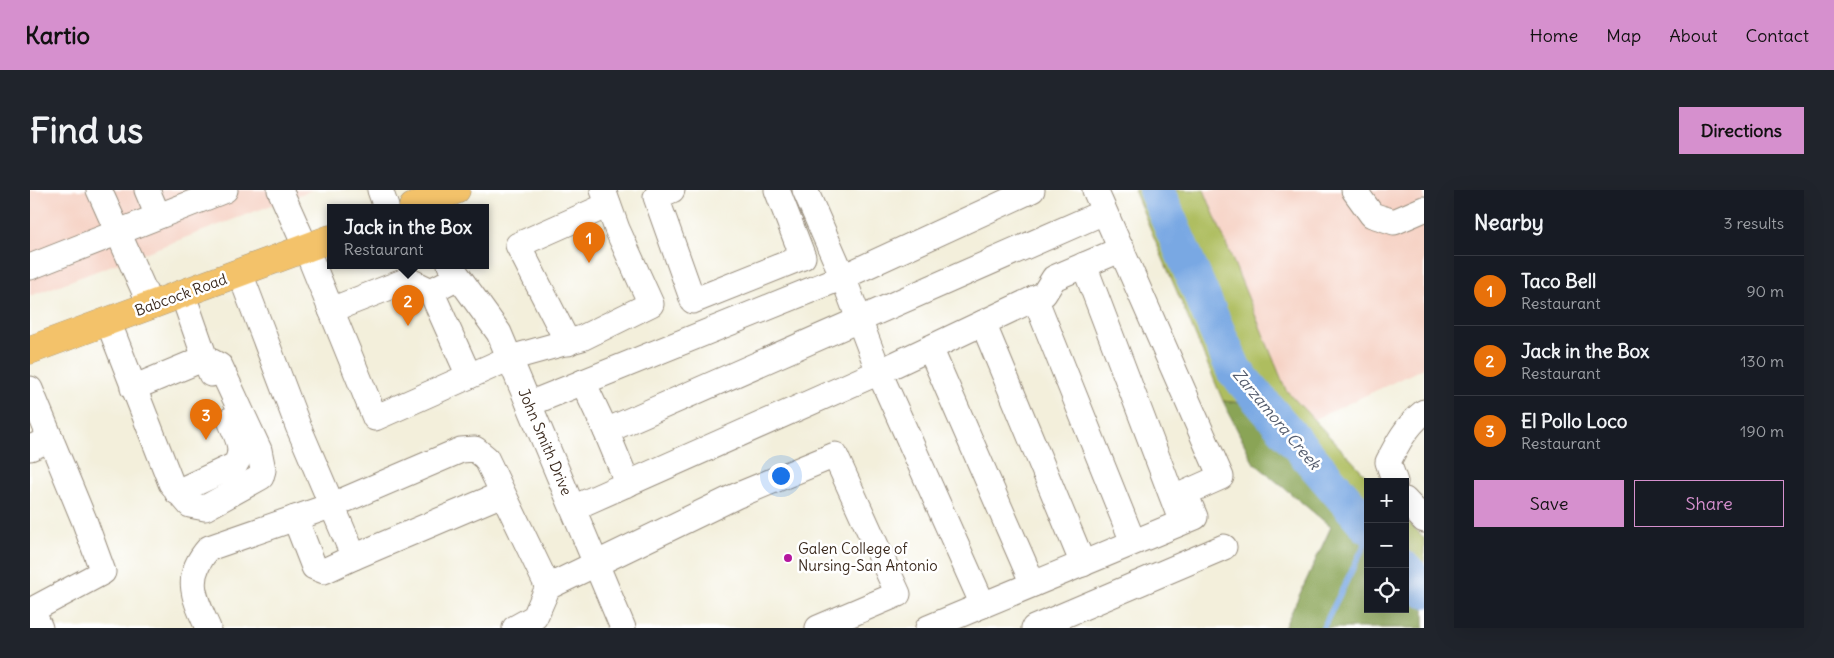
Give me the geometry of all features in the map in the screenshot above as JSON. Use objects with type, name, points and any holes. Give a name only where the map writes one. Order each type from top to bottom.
[{"type":"main road","points":[[424,201],[456,190]]},
{"type":"main road","name":"Babcock Road","points":[[30,350],[183,295],[318,243]]},
{"type":"street","points":[[99,190],[151,306]]},
{"type":"street","points":[[147,190],[158,216]]},
{"type":"street","points":[[30,267],[117,231],[225,190]]},
{"type":"street","points":[[280,190],[318,243],[331,310],[375,418],[510,358],[575,341],[651,304],[608,203]]},
{"type":"street","points":[[380,190],[385,204]]},
{"type":"street","points":[[672,190],[656,197],[693,301],[803,257],[777,190]]},
{"type":"street","points":[[805,190],[843,276],[879,372],[983,605]]},
{"type":"street","points":[[529,404],[843,276],[1032,190]]},
{"type":"street","points":[[1354,190],[1372,215],[1394,222],[1424,209]]},
{"type":"street","points":[[1416,190],[1424,203]]},
{"type":"street","points":[[606,430],[860,320],[1100,201],[1221,477],[1185,493],[1195,517],[928,628]]},
{"type":"street","points":[[575,341],[590,327],[617,314],[627,298],[626,286],[605,233],[608,203]]},
{"type":"street","points":[[575,341],[518,246],[608,203]]},
{"type":"street","points":[[573,508],[879,372],[983,323],[1044,294],[1054,278],[1122,249]]},
{"type":"street","points":[[1084,265],[1182,522]]},
{"type":"street","points":[[431,291],[454,271]]},
{"type":"street","name":"John Smith Drive","points":[[454,271],[499,332],[623,628]]},
{"type":"street","points":[[240,273],[298,426],[354,557]]},
{"type":"street","points":[[331,310],[408,280],[431,291],[469,376]]},
{"type":"street","points":[[108,321],[171,483],[190,505],[205,508],[260,477],[263,470],[259,450],[220,366],[206,358],[183,295]]},
{"type":"street","points":[[1035,298],[1133,542]]},
{"type":"street","points":[[983,323],[1083,564]]},
{"type":"street","points":[[930,348],[1033,584]]},
{"type":"street","points":[[133,388],[206,358]]},
{"type":"street","points":[[583,382],[606,430],[628,484]]},
{"type":"street","points":[[30,388],[40,443],[84,520],[103,572],[34,616]]},
{"type":"street","points":[[1394,478],[1388,462],[1398,442],[1421,418]]},
{"type":"street","points":[[208,628],[194,596],[193,579],[199,560],[209,548],[333,505],[460,450],[475,449],[486,458],[548,587]]},
{"type":"street","points":[[515,628],[535,617],[548,587],[736,496],[835,454],[898,594],[818,628]]},
{"type":"street","points":[[295,518],[314,567],[324,571],[502,494]]},
{"type":"street","points":[[1409,504],[1424,520]]},
{"type":"street","points":[[1034,628],[1224,547]]},
{"type":"shaded area","points":[[30,190],[312,190],[30,296]]},
{"type":"shaded area","points":[[1204,190],[1424,190],[1424,368],[1313,420],[1286,390]]},
{"type":"green space","points":[[1134,190],[1204,190],[1286,390],[1368,478],[1364,478],[1364,530],[1249,404],[1223,401]]},
{"type":"green space","points":[[1223,401],[1249,404],[1364,530],[1364,613],[1409,613],[1409,570],[1424,589],[1424,628],[1284,628],[1331,527],[1253,462]]},
{"type":"green space","points":[[1409,522],[1424,538],[1424,589],[1409,570]]},
{"type":"waterway","name":"Zarzamora Creek","points":[[1156,190],[1234,370],[1365,523]]},
{"type":"waterway","points":[[1323,628],[1364,546]]},
{"type":"waterway","name":"Zarzamora Creek","points":[[1409,573],[1424,590]]},
{"type":"place","name":"Taco Bell","points":[[589,263]]},
{"type":"place","name":"Jack in the Box","points":[[408,326]]},
{"type":"place","name":"El Pollo Loco","points":[[206,440]]},
{"type":"place","name":"Galen College of Nursing-San Antonio","points":[[788,558]]}]
